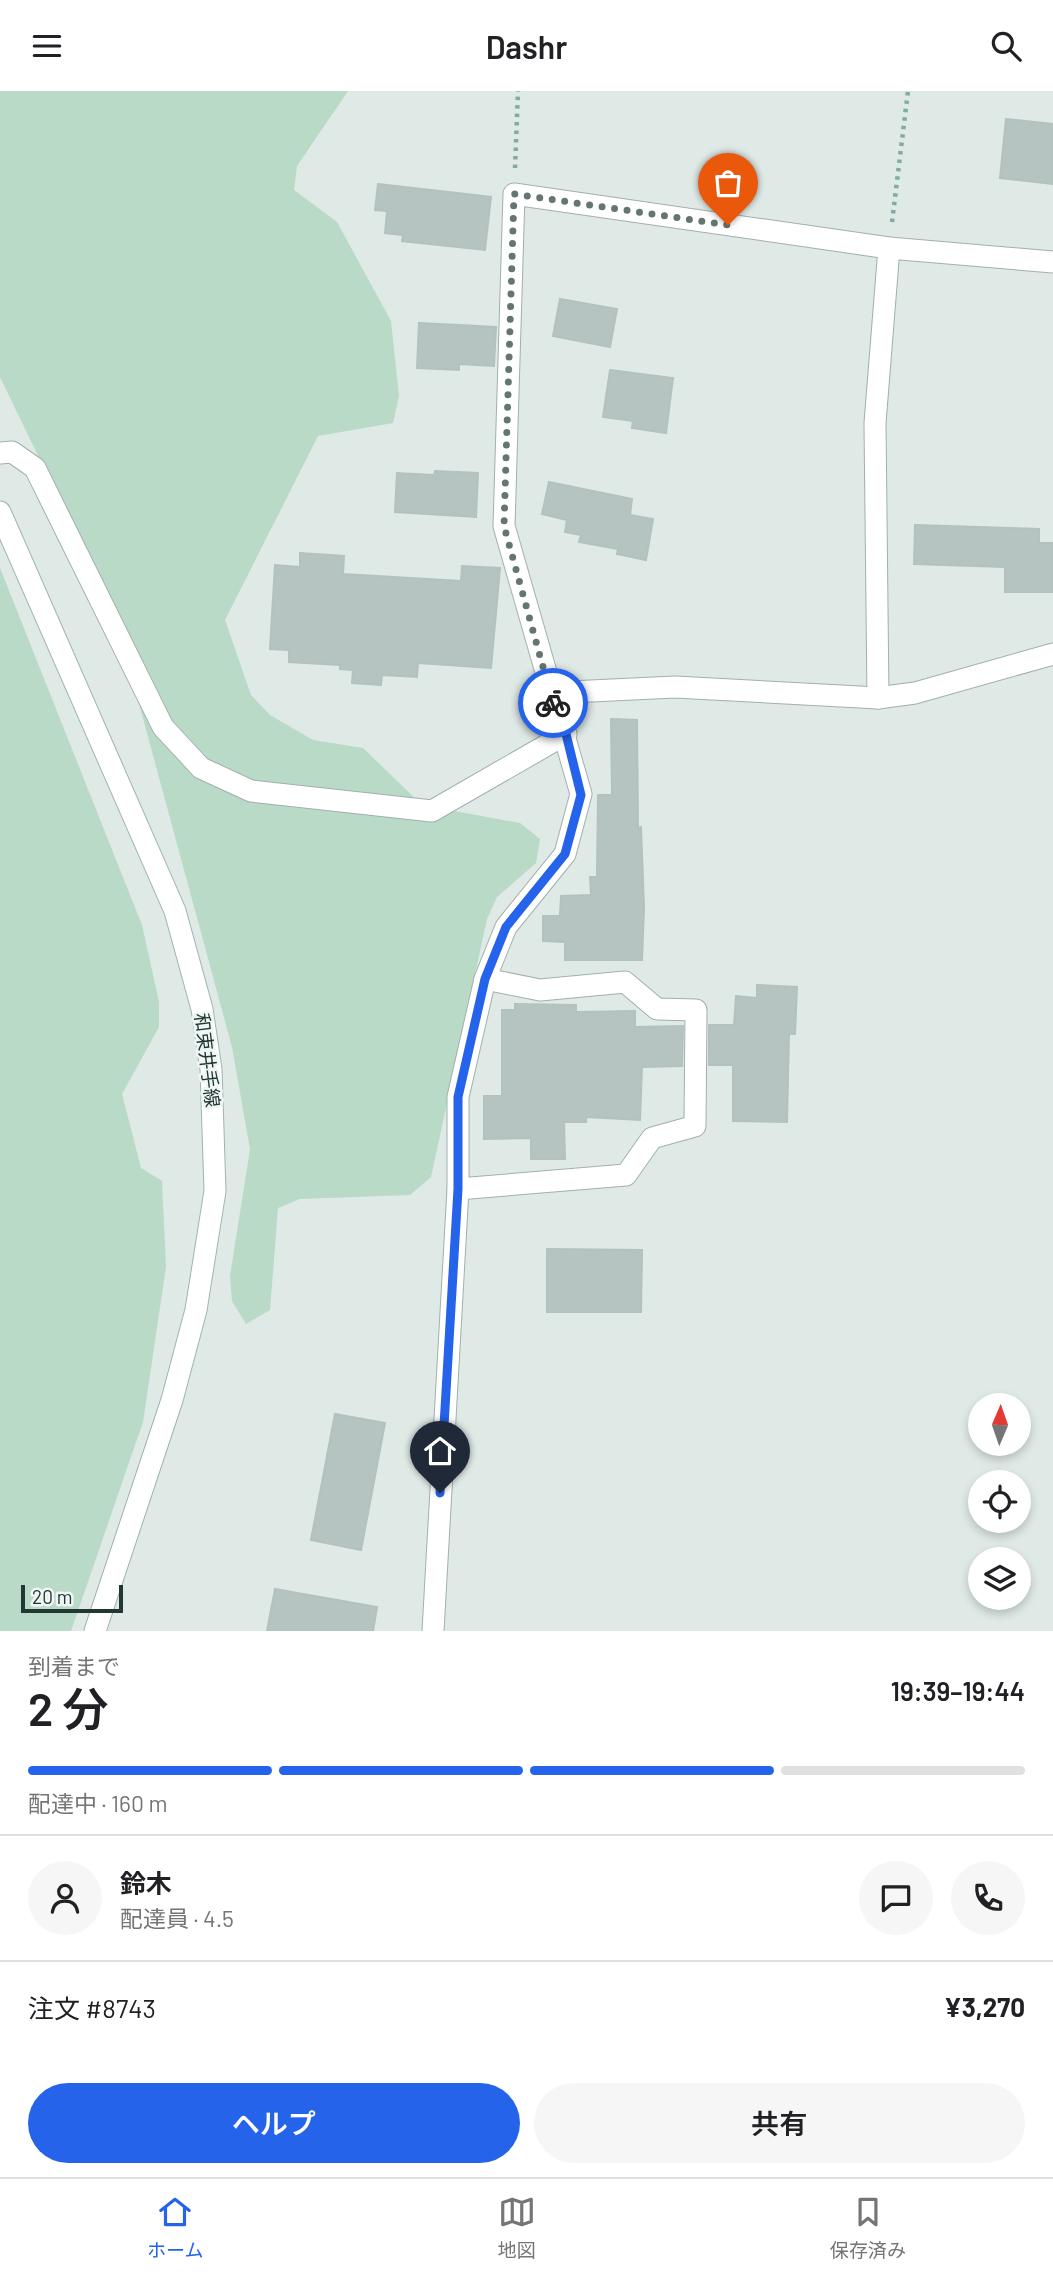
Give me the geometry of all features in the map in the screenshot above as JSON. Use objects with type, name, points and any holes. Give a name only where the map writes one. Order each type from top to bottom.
[{"type":"street","points":[[433,1631],[458,1189],[458,1097],[485,979],[506,927],[565,854],[581,795],[566,734],[549,693],[504,526],[514,194],[889,248],[1053,262]]},
{"type":"street","points":[[878,698],[874,423],[889,248]]},
{"type":"street","points":[[0,453],[12,452],[36,468],[163,727],[201,768],[251,791],[432,811],[566,734]]},
{"type":"street","name":"和束井手線","points":[[0,512],[175,911],[199,996],[211,1069],[215,1191],[196,1310],[172,1400],[95,1631]]},
{"type":"street","points":[[549,693],[675,687],[878,698],[915,693],[1053,654]]},
{"type":"street","points":[[458,1189],[626,1175],[652,1138],[695,1126],[696,1010],[657,1009],[625,982],[540,990],[485,979]]},
{"type":"path","points":[[514,194],[518,91]]},
{"type":"path","points":[[889,248],[908,91]]},
{"type":"green space","points":[[0,91],[348,91],[297,166],[294,190],[337,222],[391,321],[399,396],[393,423],[318,436],[225,620],[251,695],[270,715],[313,740],[363,748],[422,805],[520,823],[540,839],[536,863],[497,897],[487,919],[431,1177],[410,1195],[300,1199],[278,1208],[270,1310],[246,1324],[232,1301],[230,1276],[250,1149],[232,1047],[115,615],[0,377]]},
{"type":"green space","points":[[0,568],[142,925],[159,1002],[159,1027],[122,1094],[141,1168],[162,1181],[166,1267],[143,1422],[71,1631],[0,1631]]},
{"type":"building","points":[[1006,119],[1053,124],[1053,184],[1000,178]]},
{"type":"building","points":[[378,184],[491,197],[485,250],[402,241],[403,235],[385,233],[387,211],[375,210]]},
{"type":"building","points":[[560,299],[617,309],[610,347],[553,336]]},
{"type":"building","points":[[419,323],[496,327],[494,366],[459,364],[459,370],[417,368]]},
{"type":"building","points":[[610,370],[673,378],[666,433],[632,428],[633,421],[603,417]]},
{"type":"building","points":[[435,471],[478,473],[476,517],[395,512],[397,473],[434,475]]},
{"type":"building","points":[[549,482],[632,499],[630,515],[653,519],[646,560],[617,554],[618,549],[579,542],[581,535],[565,532],[567,520],[542,514]]},
{"type":"building","points":[[915,525],[1039,529],[1039,543],[1053,543],[1053,592],[1005,592],[1005,567],[914,564]]},
{"type":"building","points":[[300,553],[344,556],[343,574],[461,581],[462,566],[500,568],[491,668],[418,663],[417,677],[382,675],[381,685],[352,683],[353,670],[340,669],[340,665],[289,662],[289,650],[270,649],[275,565],[300,567]]},
{"type":"building","points":[[611,719],[637,720],[638,828],[641,827],[644,908],[642,960],[565,960],[565,942],[543,941],[543,916],[560,916],[561,896],[591,895],[590,877],[597,877],[598,795],[612,795]]},
{"type":"building","points":[[757,985],[797,987],[795,1034],[789,1034],[787,1122],[733,1121],[733,1065],[709,1065],[709,1025],[734,1025],[736,996],[757,998]]},
{"type":"building","points":[[515,1004],[576,1005],[576,1012],[635,1011],[635,1027],[683,1026],[682,1066],[642,1067],[640,1120],[586,1117],[586,1122],[564,1122],[565,1159],[531,1159],[531,1138],[484,1139],[484,1096],[502,1096],[502,1010],[515,1010]]},
{"type":"building","points":[[547,1249],[642,1250],[641,1312],[547,1312]]},
{"type":"building","points":[[335,1414],[385,1423],[361,1550],[311,1540]]},
{"type":"building","points":[[275,1589],[377,1607],[373,1631],[267,1631]]},
{"type":"way so far","points":[[553,703],[504,526],[514,194],[728,225]]},
{"type":"route","points":[[440,1493],[458,1189],[458,1097],[485,979],[506,927],[565,854],[581,795],[566,734],[553,703]]}]
